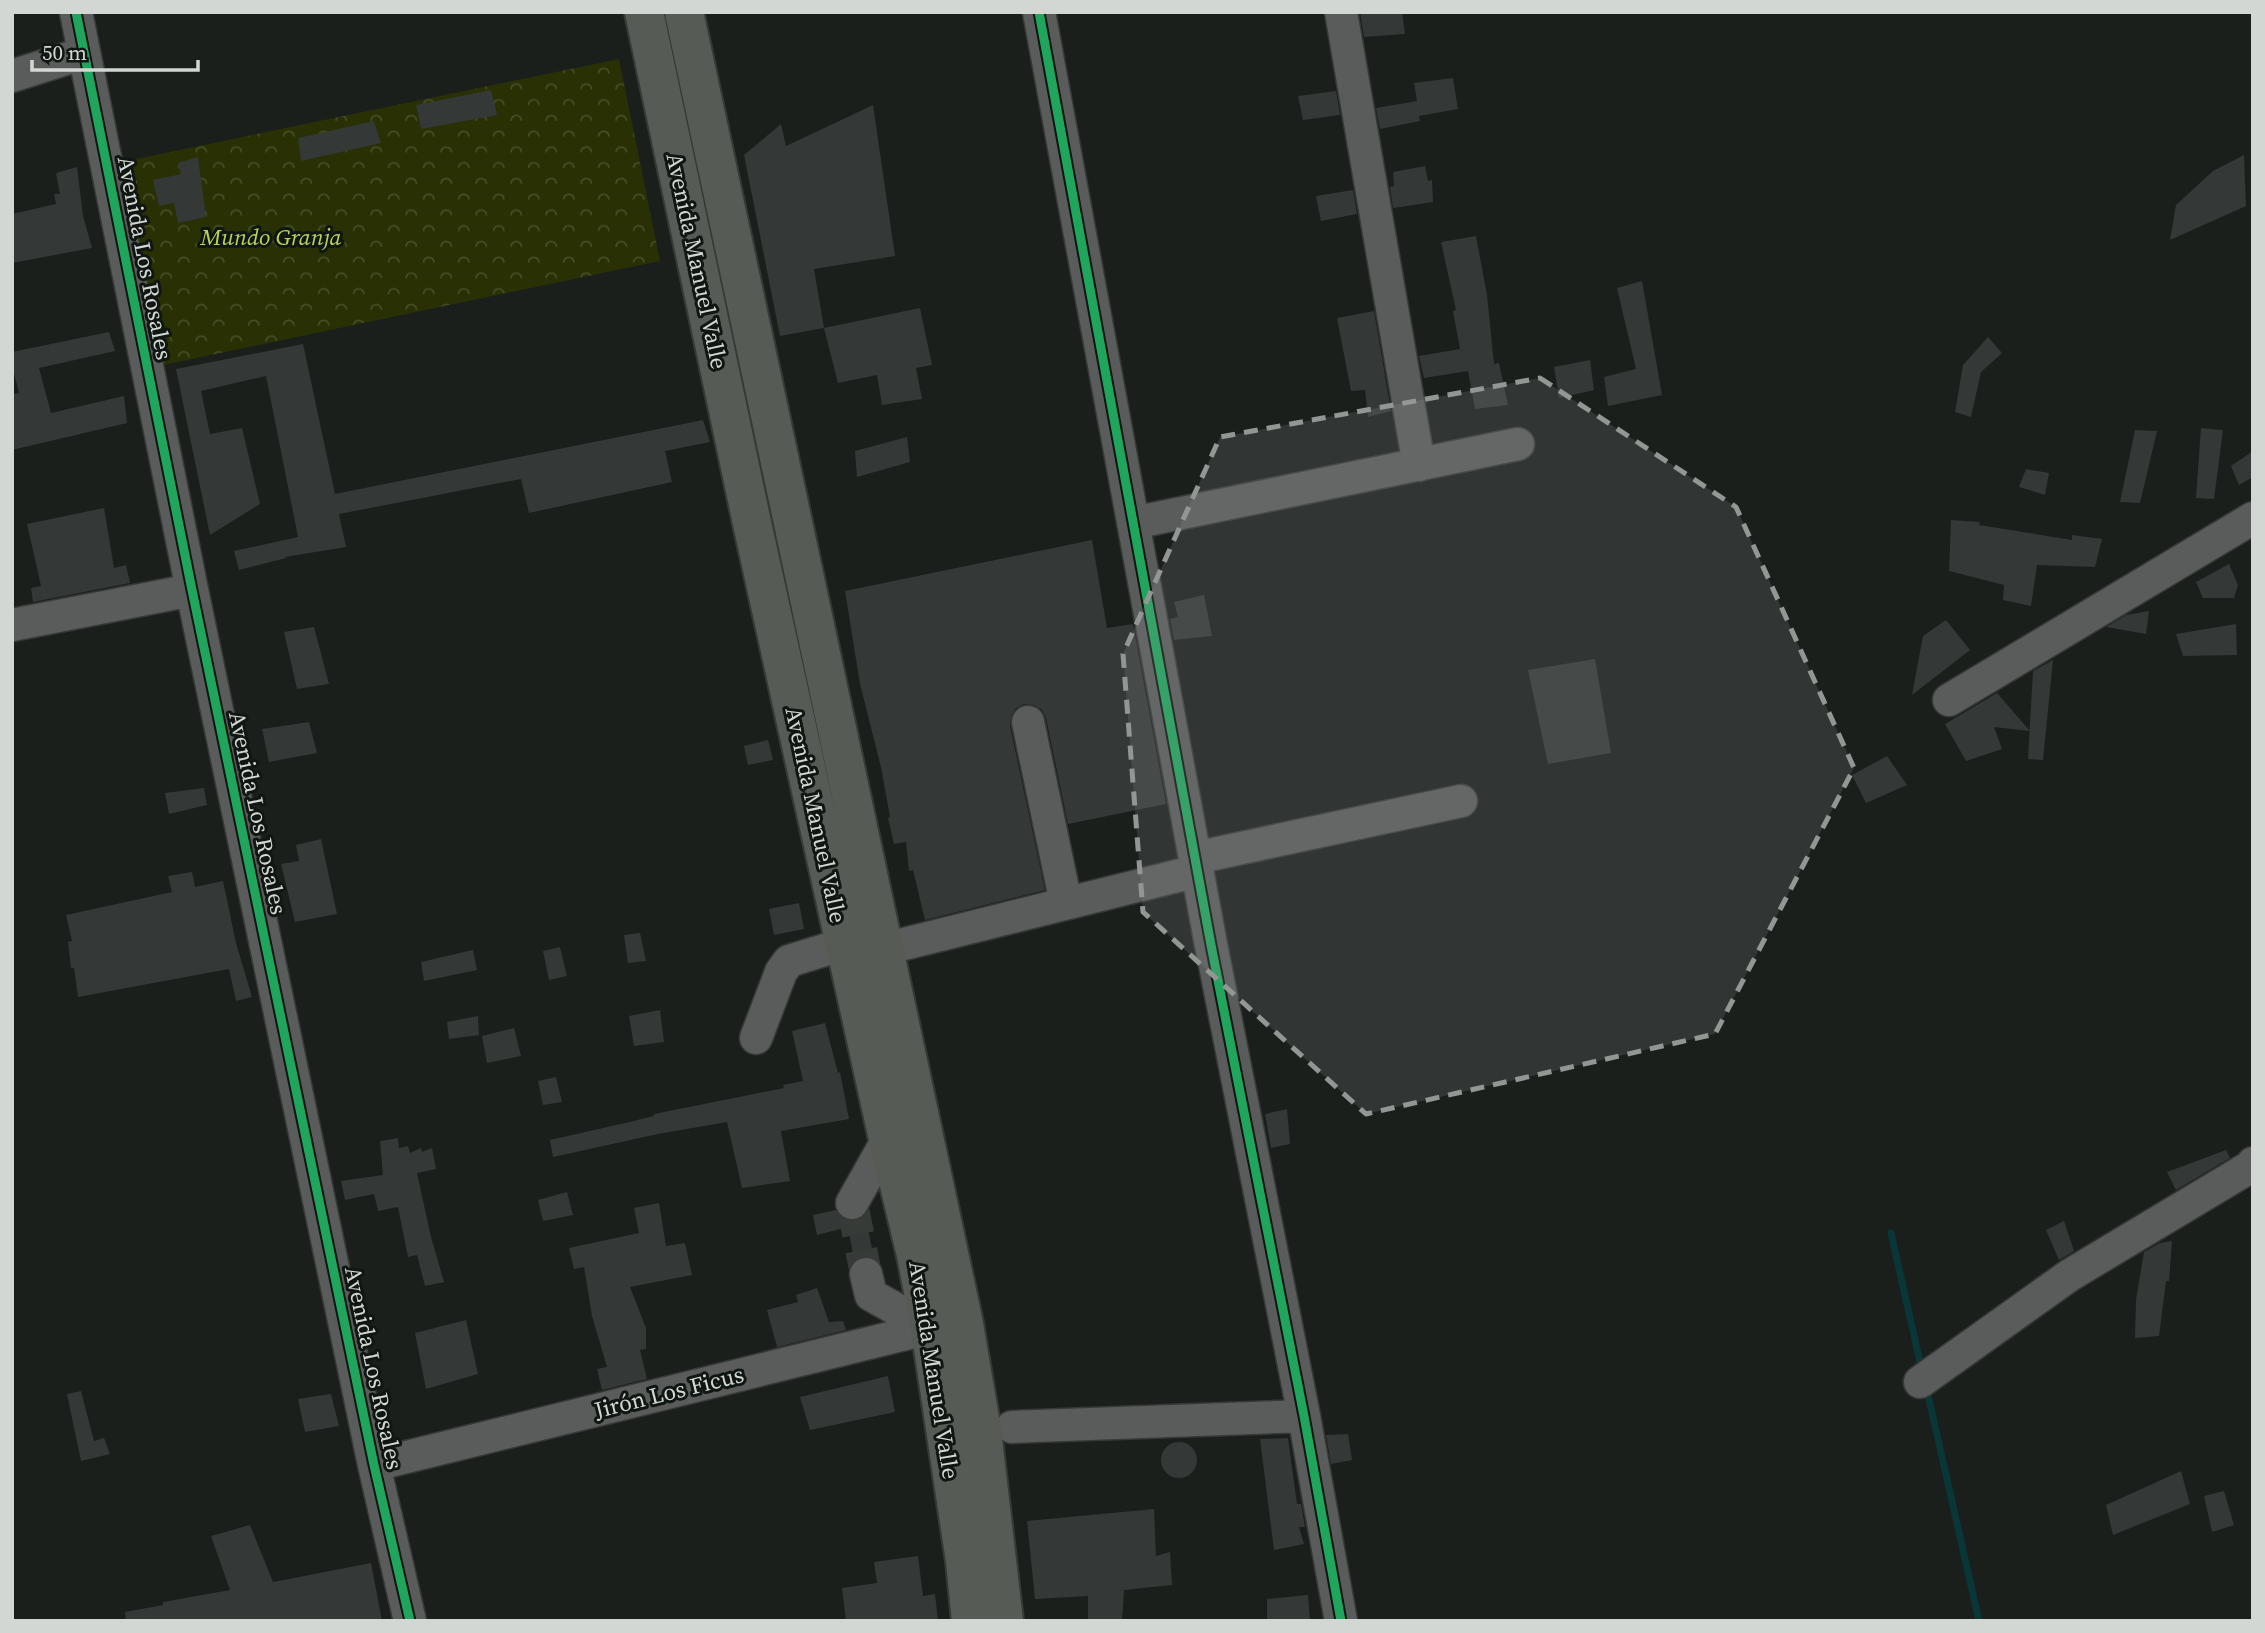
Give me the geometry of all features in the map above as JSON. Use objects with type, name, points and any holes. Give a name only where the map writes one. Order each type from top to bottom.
[{"type":"main road","name":"Avenida Manuel Valle","points":[[645,12],[752,523],[888,1139],[916,1255],[947,1326],[982,1431],[1004,1621]]},
{"type":"main road","name":"Avenida Manuel Valle","points":[[684,12],[884,949],[947,1326],[971,1621]]},
{"type":"street","name":"Avenida Los Rosales","points":[[76,12],[192,590],[374,1465],[410,1621]]},
{"type":"street","points":[[1039,12],[1196,864],[1304,1416],[1341,1621]]},
{"type":"street","points":[[1341,12],[1419,465]]},
{"type":"street","points":[[13,72],[84,53]]},
{"type":"street","points":[[1133,523],[1518,444]]},
{"type":"street","points":[[1949,700],[2253,518]]},
{"type":"street","points":[[12,625],[192,590]]},
{"type":"street","points":[[1028,722],[1066,903]]},
{"type":"street","points":[[884,949],[1066,903],[1196,864],[1461,801]]},
{"type":"street","points":[[756,1038],[781,972],[789,961],[844,944]]},
{"type":"street","points":[[852,1203],[888,1139]]},
{"type":"street","points":[[1920,1381],[2070,1275],[2253,1163]]},
{"type":"street","points":[[874,1342],[869,1284],[947,1326]]},
{"type":"street","name":"Jirón Los Ficus","points":[[374,1465],[947,1326]]},
{"type":"street","points":[[1012,1427],[1304,1416]]},
{"type":"highlighted area","points":[[1540,378],[1736,507],[1854,768],[1715,1034],[1366,1114],[1143,912],[1123,654],[1220,437]]},
{"type":"green space","name":"Mundo Granja","points":[[619,59],[660,261],[158,366],[117,163]]},
{"type":"building","points":[[1360,12],[1402,12],[1405,34],[1364,37]]},
{"type":"building","points":[[1453,78],[1458,109],[1419,116],[1420,121],[1380,129],[1376,108],[1417,101],[1414,83]]},
{"type":"building","points":[[491,90],[497,115],[421,129],[416,105]]},
{"type":"building","points":[[1336,91],[1340,115],[1303,120],[1298,96]]},
{"type":"building","points":[[873,105],[895,256],[814,269],[824,328],[780,336],[744,155],[781,124],[786,146]]},
{"type":"building","points":[[374,121],[381,143],[301,161],[298,138]]},
{"type":"building","points":[[2244,155],[2246,206],[2170,240],[2176,205],[2213,171]]},
{"type":"building","points":[[198,157],[206,217],[178,223],[174,203],[159,206],[153,180],[181,174],[178,163]]},
{"type":"building","points":[[1425,166],[1428,181],[1432,180],[1433,202],[1393,208],[1390,187],[1394,186],[1393,172]]},
{"type":"building","points":[[77,167],[83,216],[92,248],[12,263],[12,214],[56,204],[54,194],[60,194],[56,173]]},
{"type":"building","points":[[1353,190],[1357,214],[1321,221],[1316,196]]},
{"type":"building","points":[[1476,236],[1487,295],[1494,364],[1499,363],[1508,405],[1475,409],[1468,371],[1424,378],[1419,356],[1460,349],[1453,311],[1456,310],[1441,242]]},
{"type":"building","points":[[1642,281],[1662,395],[1608,406],[1604,377],[1636,369],[1617,288]]},
{"type":"building","points":[[920,308],[932,365],[916,368],[922,399],[882,405],[877,375],[838,383],[824,328]]},
{"type":"building","points":[[1374,311],[1391,411],[1368,417],[1365,390],[1351,391],[1337,318]]},
{"type":"building","points":[[109,332],[115,351],[39,368],[51,413],[124,396],[127,423],[12,450],[12,394],[19,393],[12,365],[12,352]]},
{"type":"building","points":[[1988,337],[2002,353],[1981,372],[1971,417],[1955,412],[1963,365]]},
{"type":"building","points":[[303,344],[335,494],[703,420],[710,442],[665,451],[672,482],[529,513],[521,479],[339,514],[346,547],[285,557],[239,570],[234,551],[298,537],[266,376],[201,391],[210,434],[242,428],[260,504],[210,535],[176,369]]},
{"type":"building","points":[[1590,360],[1594,390],[1559,398],[1554,367]]},
{"type":"building","points":[[2201,428],[2223,430],[2214,499],[2196,498]]},
{"type":"building","points":[[2135,430],[2157,431],[2140,503],[2120,502]]},
{"type":"building","points":[[907,437],[910,462],[857,477],[855,451]]},
{"type":"building","points":[[2253,451],[2253,477],[2239,485],[2231,466]]},
{"type":"building","points":[[2026,469],[2049,473],[2045,495],[2019,487]]},
{"type":"building","points":[[104,508],[114,568],[126,565],[130,583],[33,602],[31,588],[41,586],[27,524]]},
{"type":"building","points":[[1951,520],[1980,522],[1979,525],[2072,540],[2072,535],[2102,539],[2095,567],[2037,565],[2031,606],[2003,600],[2004,585],[1949,571]]},
{"type":"building","points":[[1092,540],[1107,628],[1133,624],[1166,804],[1068,824],[1046,718],[1042,710],[1034,705],[1024,704],[1016,708],[1011,716],[1010,726],[1045,890],[925,920],[913,870],[909,871],[906,842],[894,844],[881,767],[860,684],[845,591]]},
{"type":"building","points":[[2229,564],[2238,585],[2234,598],[2203,598],[2196,582]]},
{"type":"building","points":[[1204,595],[1212,636],[1174,640],[1170,619],[1178,617],[1174,602]]},
{"type":"building","points":[[2149,611],[2146,634],[2106,627],[2126,615]]},
{"type":"building","points":[[1946,620],[1970,650],[1912,695],[1923,636]]},
{"type":"building","points":[[2236,624],[2237,655],[2183,656],[2176,634]]},
{"type":"building","points":[[314,627],[329,684],[297,689],[284,632]]},
{"type":"building","points":[[1595,659],[1611,753],[1548,764],[1528,670]]},
{"type":"building","points":[[2053,660],[2043,760],[2028,759],[2033,671]]},
{"type":"building","points":[[1997,693],[2030,731],[1994,727],[2002,749],[1966,761],[1945,724]]},
{"type":"building","points":[[309,722],[317,753],[269,762],[262,729]]},
{"type":"building","points":[[768,740],[773,760],[748,765],[744,746]]},
{"type":"building","points":[[1887,756],[1907,785],[1866,803],[1852,775]]},
{"type":"building","points":[[204,788],[207,805],[169,814],[165,793]]},
{"type":"building","points":[[321,839],[337,914],[295,922],[281,864],[299,861],[296,845]]},
{"type":"building","points":[[192,872],[195,887],[223,881],[236,943],[252,997],[236,1001],[229,969],[78,997],[74,968],[71,968],[68,942],[72,941],[66,915],[172,892],[168,876]]},
{"type":"building","points":[[799,903],[804,929],[774,935],[769,909]]},
{"type":"building","points":[[640,933],[646,961],[628,963],[624,935]]},
{"type":"building","points":[[560,947],[567,976],[549,980],[543,951]]},
{"type":"building","points":[[473,950],[477,970],[424,981],[421,962]]},
{"type":"building","points":[[660,1010],[664,1042],[634,1046],[629,1016]]},
{"type":"building","points":[[478,1016],[479,1035],[449,1039],[447,1022]]},
{"type":"building","points":[[825,1023],[838,1073],[840,1072],[849,1119],[781,1131],[790,1181],[742,1188],[727,1122],[553,1157],[550,1140],[654,1114],[784,1088],[783,1085],[803,1081],[792,1031]]},
{"type":"building","points":[[514,1028],[521,1056],[487,1063],[482,1036]]},
{"type":"building","points":[[556,1077],[562,1102],[543,1105],[538,1081]]},
{"type":"building","points":[[1287,1109],[1290,1144],[1271,1148],[1265,1114]]},
{"type":"building","points":[[398,1138],[399,1148],[408,1146],[410,1153],[421,1148],[422,1152],[432,1148],[436,1169],[417,1173],[444,1282],[425,1286],[417,1255],[408,1257],[398,1207],[378,1211],[374,1194],[345,1200],[341,1181],[383,1175],[380,1141]]},
{"type":"building","points":[[2226,1150],[2230,1158],[2176,1190],[2167,1172]]},
{"type":"building","points":[[567,1192],[573,1215],[543,1221],[538,1200]]},
{"type":"building","points":[[659,1203],[666,1246],[685,1243],[692,1275],[630,1287],[646,1328],[646,1349],[640,1350],[647,1379],[602,1390],[597,1369],[607,1367],[592,1316],[584,1267],[574,1269],[569,1248],[639,1233],[634,1208]]},
{"type":"building","points":[[836,1210],[842,1219],[852,1221],[865,1215],[874,1258],[862,1256],[854,1260],[848,1227],[817,1235],[813,1215]]},
{"type":"building","points":[[2064,1221],[2074,1251],[2059,1260],[2046,1230]]},
{"type":"building","points":[[2172,1241],[2169,1281],[2166,1281],[2159,1336],[2135,1338],[2136,1300],[2144,1252],[2160,1243]]},
{"type":"building","points":[[817,1288],[829,1322],[843,1321],[846,1330],[777,1347],[767,1310],[798,1302],[796,1295]]},
{"type":"building","points":[[466,1320],[478,1374],[426,1389],[415,1333]]},
{"type":"building","points":[[888,1376],[895,1412],[810,1430],[800,1397]]},
{"type":"building","points":[[81,1391],[94,1441],[104,1438],[110,1454],[81,1461],[67,1394]]},
{"type":"building","points":[[331,1394],[339,1426],[305,1432],[298,1399]]},
{"type":"building","points":[[1348,1434],[1352,1460],[1331,1464],[1326,1435]]},
{"type":"building","points":[[1288,1438],[1297,1504],[1301,1504],[1305,1527],[1299,1527],[1304,1544],[1274,1550],[1260,1439]]},
{"type":"building","points":[[1179,1442],[1192,1447],[1197,1460],[1192,1473],[1179,1478],[1166,1473],[1161,1460],[1166,1447]]},
{"type":"building","points":[[2181,1471],[2190,1504],[2113,1535],[2106,1505]]},
{"type":"building","points":[[2224,1491],[2234,1525],[2212,1532],[2204,1496]]},
{"type":"building","points":[[1154,1509],[1156,1556],[1170,1552],[1172,1585],[1124,1590],[1122,1621],[1088,1621],[1088,1596],[1035,1599],[1027,1521]]},
{"type":"building","points":[[250,1525],[273,1582],[371,1563],[382,1621],[126,1621],[125,1612],[230,1590],[211,1536]]},
{"type":"building","points":[[918,1556],[923,1596],[935,1594],[938,1621],[846,1621],[842,1588],[877,1583],[874,1562]]},
{"type":"building","points":[[1308,1595],[1310,1621],[1267,1621],[1267,1599]]},
{"type":"waterway","points":[[1891,1233],[1922,1371]]},
{"type":"waterway","points":[[1926,1386],[1979,1621]]},
{"type":"tunnel","points":[[852,1203],[866,1274]]},
{"type":"cycle path","points":[[76,12],[192,590],[374,1465],[410,1621]]},
{"type":"cycle path","points":[[1039,12],[1211,945],[1304,1416],[1341,1621]]}]
